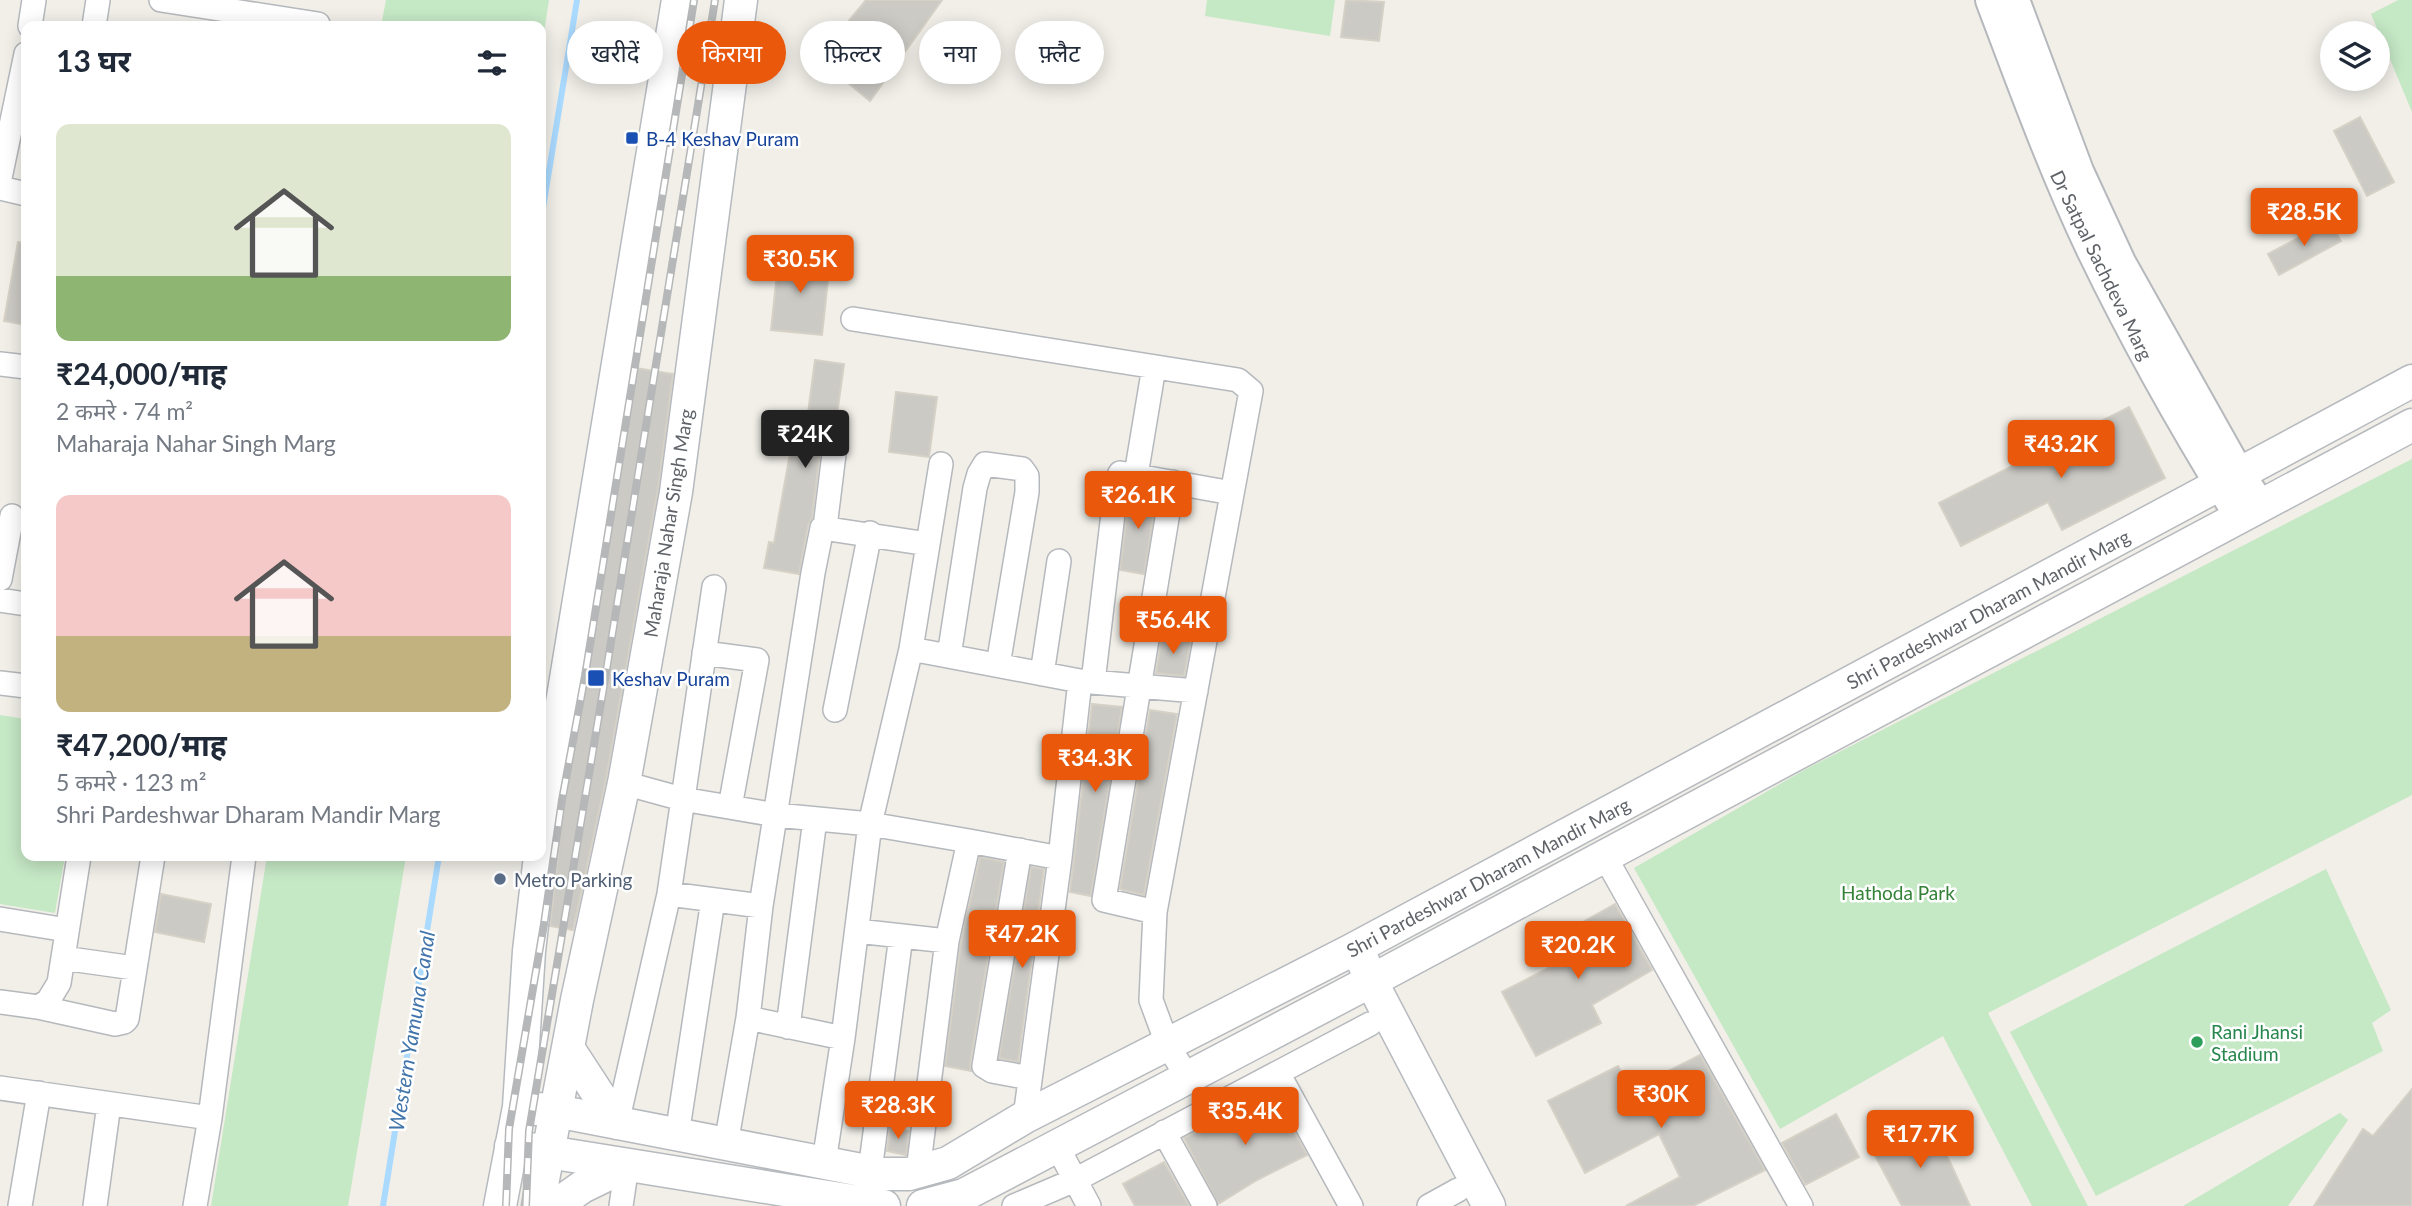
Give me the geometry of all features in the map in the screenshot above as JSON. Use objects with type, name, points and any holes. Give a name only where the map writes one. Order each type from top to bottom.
[{"type":"main road","points":[[546,800],[678,0]]},
{"type":"main road","name":"Maharaja Nahar Singh Marg","points":[[538,1206],[624,783],[676,492],[741,0]]},
{"type":"main road","name":"Shri Pardeshwar Dharam Mandir Marg","points":[[519,1107],[556,1111],[882,1174],[909,1174],[948,1163],[1025,1117],[1347,953],[2412,381]]},
{"type":"main road","name":"Shri Pardeshwar Dharam Mandir Marg","points":[[927,1206],[964,1195],[1362,986],[2412,425]]},
{"type":"main road","points":[[500,1206],[519,1107],[529,951],[539,861]]},
{"type":"main road","points":[[1347,953],[1362,986],[1489,1206]]},
{"type":"main road","points":[[1362,986],[1370,1024],[1462,1198]]},
{"type":"main road","points":[[568,1048],[617,1123]]},
{"type":"main road","points":[[511,1146],[884,1206]]},
{"type":"main road","points":[[555,1206],[582,1187],[626,1165]]},
{"type":"street","points":[[31,21],[34,0]]},
{"type":"street","points":[[95,21],[98,0]]},
{"type":"street","points":[[161,0],[298,21]]},
{"type":"street","name":"Dr Satpal Sachdeva Marg","points":[[1990,0],[2048,151],[2092,251],[2154,373],[2250,511]]},
{"type":"street","points":[[2015,0],[2079,171],[2121,262],[2230,479]]},
{"type":"street","points":[[0,178],[18,134],[21,105]]},
{"type":"street","points":[[0,188],[21,193]]},
{"type":"street","points":[[853,319],[1238,380],[1251,391],[1155,912],[1151,1000],[1168,1046],[1187,1076]]},
{"type":"street","points":[[0,363],[21,367]]},
{"type":"street","points":[[1136,475],[1154,367]]},
{"type":"street","points":[[726,1144],[748,1018],[761,906],[813,573],[821,530],[825,527],[834,454]]},
{"type":"street","points":[[824,1162],[843,1038],[870,824],[911,649],[941,464]]},
{"type":"street","points":[[949,656],[979,474],[985,464],[1021,469],[1027,476],[1027,492],[998,665]]},
{"type":"street","points":[[1025,1117],[1060,858],[1117,480],[1120,473],[1232,493]]},
{"type":"street","points":[[1155,912],[1104,900],[1173,482]]},
{"type":"street","points":[[0,579],[13,516]]},
{"type":"street","points":[[825,527],[928,544]]},
{"type":"street","points":[[835,710],[870,533]]},
{"type":"street","points":[[1042,674],[1059,561]]},
{"type":"street","points":[[617,1123],[669,894],[714,587]]},
{"type":"street","points":[[0,600],[21,603]]},
{"type":"street","points":[[911,649],[1087,682],[1196,691]]},
{"type":"street","points":[[704,653],[757,660],[730,807]]},
{"type":"street","points":[[0,683],[21,685]]},
{"type":"street","points":[[624,783],[682,799],[776,815],[870,824],[1060,858]]},
{"type":"street","points":[[788,1027],[816,819]]},
{"type":"street","points":[[918,1171],[947,941],[969,841]]},
{"type":"street","points":[[1020,850],[984,1066],[992,1071],[1030,1078]]},
{"type":"street","points":[[1604,855],[1801,1206]]},
{"type":"street","points":[[38,1007],[48,1002],[59,983],[78,861]]},
{"type":"street","points":[[0,1002],[38,1007],[115,1024],[124,1023],[127,1019],[152,861]]},
{"type":"street","points":[[195,1206],[210,1118],[243,861]]},
{"type":"street","points":[[669,894],[761,906]]},
{"type":"street","points":[[677,1135],[713,900]]},
{"type":"street","points":[[0,919],[67,930]]},
{"type":"street","points":[[857,931],[947,941]]},
{"type":"street","points":[[870,1171],[901,936]]},
{"type":"street","points":[[63,958],[134,968]]},
{"type":"street","points":[[748,1018],[843,1038]]},
{"type":"street","points":[[1014,1206],[1075,1180],[1370,1024]]},
{"type":"street","points":[[1278,1073],[1351,1206]]},
{"type":"street","points":[[0,1088],[210,1118]]},
{"type":"street","points":[[20,1206],[39,1093]]},
{"type":"street","points":[[95,1206],[109,1104]]},
{"type":"street","points":[[1164,1132],[1205,1206]]},
{"type":"street","points":[[1057,1146],[1088,1206]]},
{"type":"street","points":[[621,1206],[626,1165]]},
{"type":"street","points":[[1429,1206],[1462,1198]]},
{"type":"green space","points":[[386,0],[549,0],[546,21],[382,21]]},
{"type":"green space","points":[[1207,0],[1335,0],[1330,36],[1205,16]]},
{"type":"green space","points":[[2398,0],[2412,0],[2412,112],[2390,59],[2390,21],[2374,21],[2371,14]]},
{"type":"green space","name":"Hathoda Park","points":[[2412,459],[2412,795],[1988,1013],[2088,1206],[2032,1206],[1943,1036],[1780,1129],[1634,868],[1806,769]]},
{"type":"green space","points":[[0,715],[21,718],[21,861],[64,861],[55,913],[0,904]]},
{"type":"green space","points":[[266,861],[405,861],[348,1206],[211,1206]]},
{"type":"green space","name":"Rani Jhansi Stadium","points":[[2326,869],[2391,1010],[2372,1023],[2383,1051],[2096,1196],[2010,1032]]},
{"type":"green space","points":[[2340,1113],[2348,1120],[2288,1206],[2183,1206]]},
{"type":"building","points":[[866,0],[942,0],[927,21],[919,21],[919,32],[905,52],[905,21],[849,21]]},
{"type":"building","points":[[1346,0],[1384,2],[1379,41],[1341,37]]},
{"type":"building","points":[[849,84],[882,84],[870,101]]},
{"type":"building","points":[[2360,117],[2394,182],[2367,196],[2334,131]]},
{"type":"building","points":[[2330,221],[2341,241],[2279,275],[2268,254]]},
{"type":"building","points":[[18,242],[21,242],[21,324],[4,321]]},
{"type":"building","points":[[779,255],[830,261],[822,335],[771,330]]},
{"type":"building","points":[[815,360],[844,364],[837,415],[833,415],[828,441],[820,452],[812,518],[808,525],[799,574],[764,568],[769,542],[774,543],[792,442],[795,443],[799,419],[807,421]]},
{"type":"building","points":[[636,368],[673,374],[658,489],[606,779],[573,930],[550,926],[564,802]]},
{"type":"building","points":[[896,392],[937,397],[929,457],[889,452]]},
{"type":"building","points":[[2129,407],[2165,478],[2062,530],[2048,502],[1961,546],[1939,503]]},
{"type":"building","points":[[1130,489],[1157,494],[1144,574],[1120,570]]},
{"type":"building","points":[[1162,635],[1191,639],[1184,676],[1156,673]]},
{"type":"building","points":[[1092,704],[1122,707],[1091,896],[1070,892]]},
{"type":"building","points":[[1150,710],[1177,714],[1144,895],[1120,889]]},
{"type":"building","points":[[980,857],[1004,862],[971,1071],[945,1066],[961,943]]},
{"type":"building","points":[[1031,867],[1044,869],[1018,1062],[999,1058]]},
{"type":"building","points":[[161,894],[211,904],[204,942],[155,932]]},
{"type":"building","points":[[1615,904],[1652,970],[1592,1005],[1601,1023],[1536,1056],[1502,992],[1572,956],[1560,935]]},
{"type":"building","points":[[1700,1055],[1765,1170],[1693,1206],[1626,1206],[1680,1177],[1659,1134],[1585,1173],[1548,1101],[1618,1066],[1631,1090]]},
{"type":"building","points":[[2412,1089],[2412,1206],[2314,1206],[2363,1129],[2373,1136]]},
{"type":"building","points":[[1272,1092],[1307,1155],[1257,1180],[1218,1204],[1184,1138]]},
{"type":"building","points":[[1836,1114],[1859,1157],[1805,1185],[1782,1143]]},
{"type":"building","points":[[1928,1121],[1970,1206],[1902,1206],[1872,1150]]},
{"type":"building","points":[[890,1128],[909,1131],[906,1155],[887,1151]]},
{"type":"building","points":[[1164,1162],[1189,1206],[1135,1206],[1123,1184]]},
{"type":"waterway","name":"Western Yamuna Canal","points":[[546,189],[577,0]]},
{"type":"waterway","name":"Western Yamuna Canal","points":[[383,1206],[438,861]]},
{"type":"railway","points":[[506,1206],[509,1129],[694,0]]},
{"type":"railway","points":[[526,1206],[529,1131],[715,0]]},
{"type":"place","name":"B-4 Keshav Puram","points":[[632,138]]},
{"type":"place","name":"Keshav Puram","points":[[596,678]]},
{"type":"place","name":"Metro Parking","points":[[500,879]]},
{"type":"place","name":"Rani Jhansi Stadium","points":[[2197,1042]]}]
